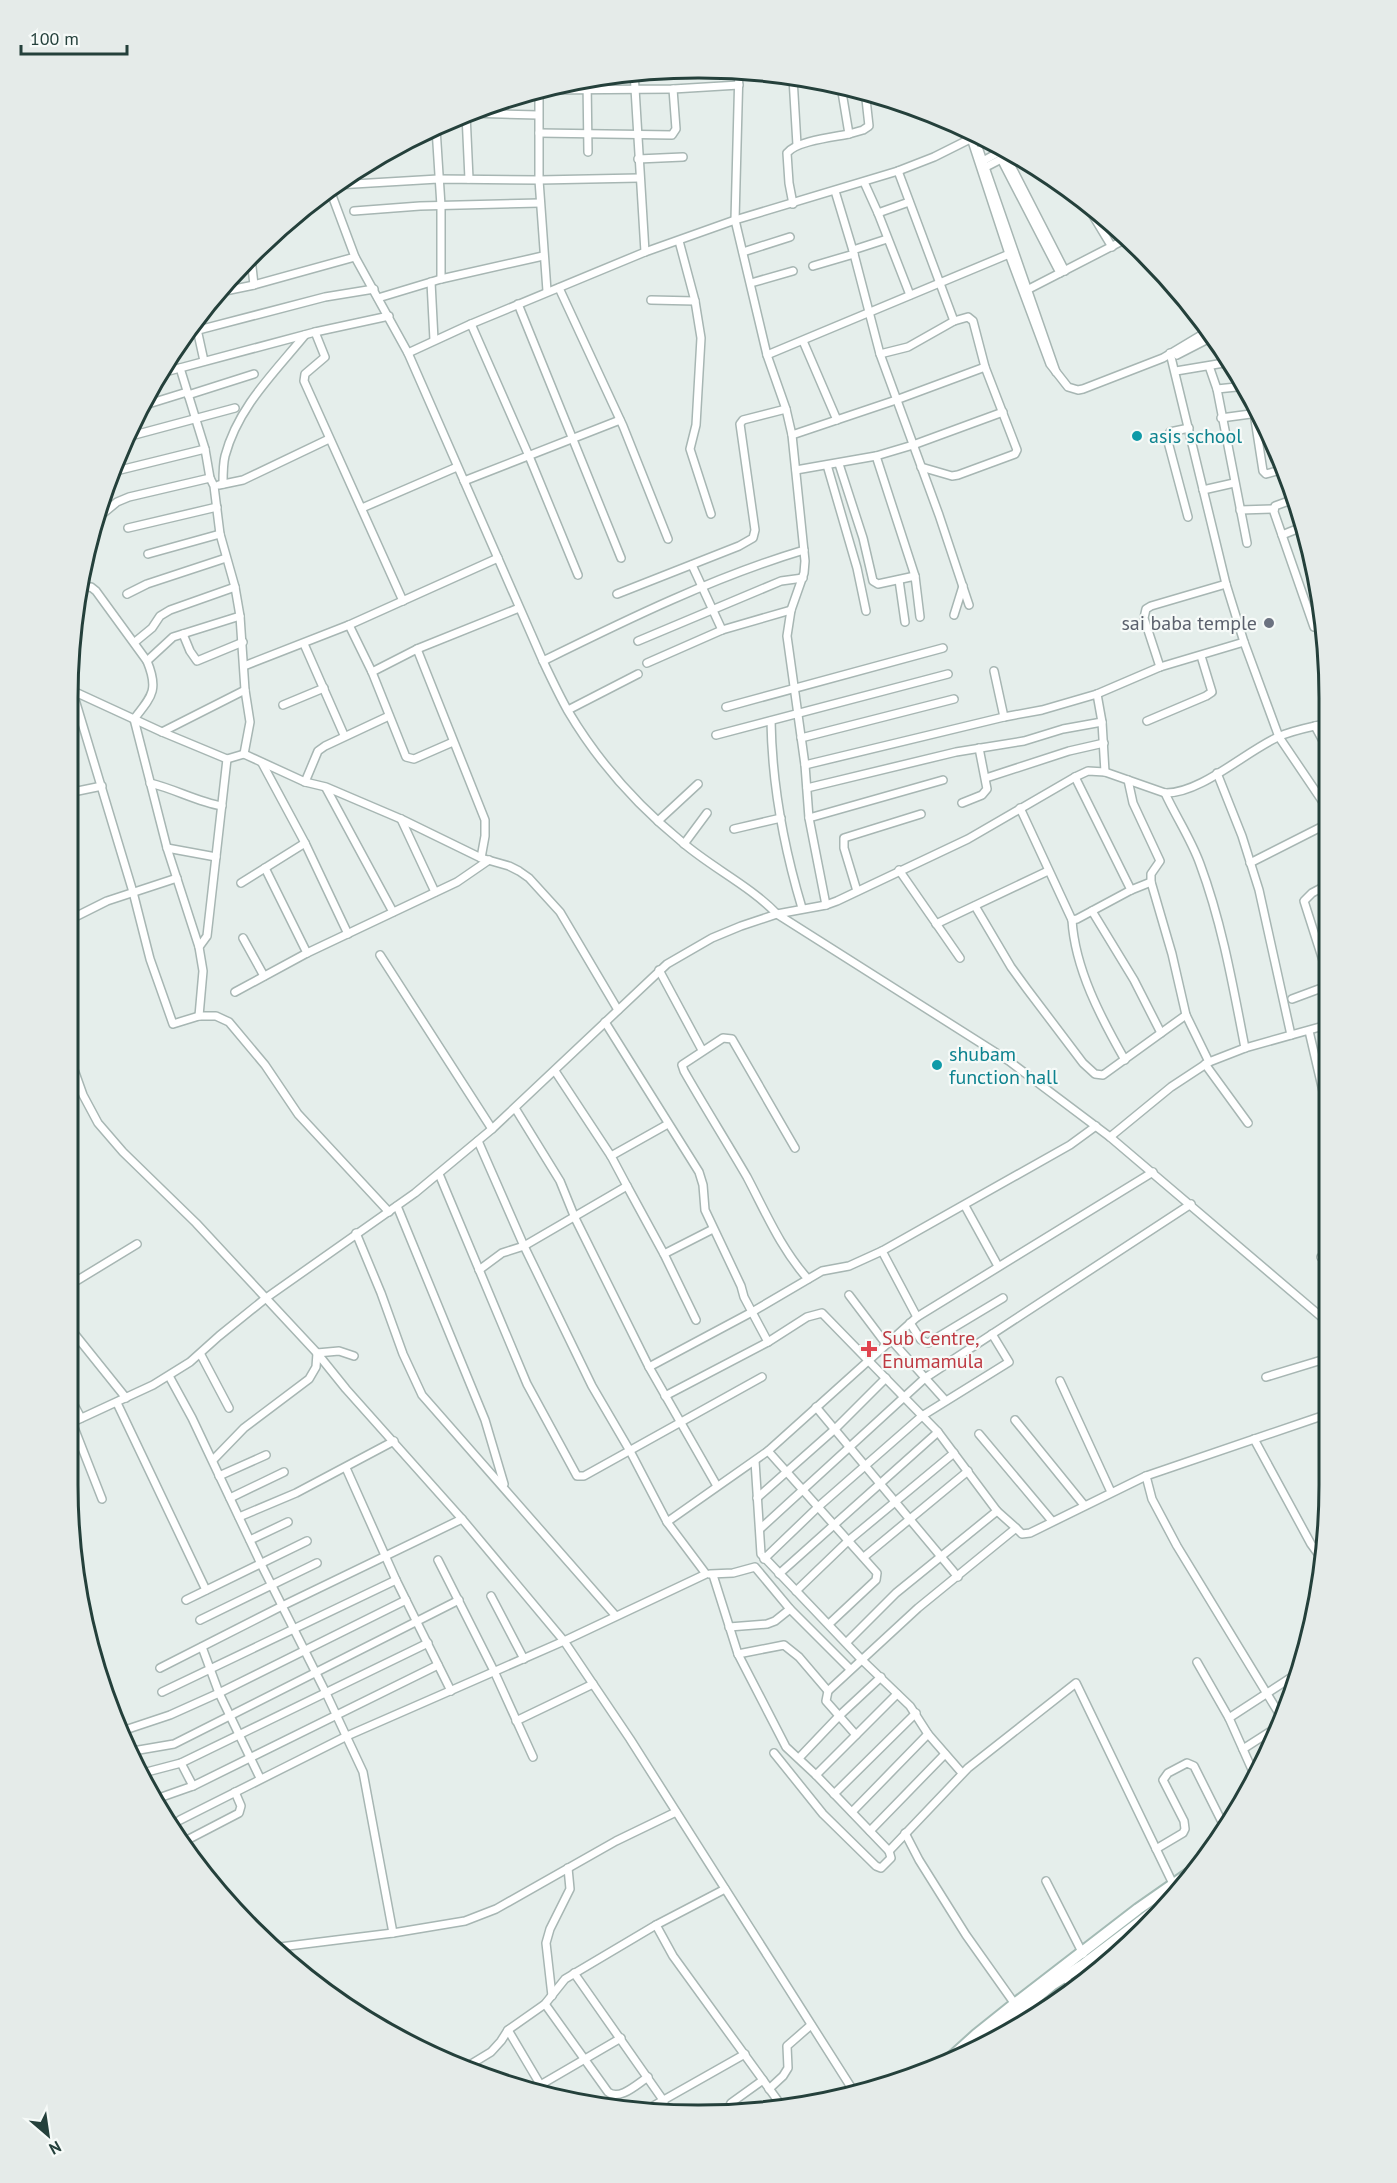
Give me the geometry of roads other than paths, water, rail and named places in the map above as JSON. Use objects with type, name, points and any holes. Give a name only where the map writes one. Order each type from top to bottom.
[{"type":"main road","points":[[1018,2007],[1065,1976],[1138,1909],[1162,1897]]},
{"type":"main road","points":[[980,2038],[1085,1957],[1124,1936]]},
{"type":"street","points":[[739,79],[735,220],[767,355],[786,409],[792,435],[805,561],[791,610],[788,636],[805,765],[809,818],[826,905]]},
{"type":"street","points":[[635,81],[645,252]]},
{"type":"street","points":[[576,90],[673,89],[739,85]]},
{"type":"street","points":[[794,85],[798,145]]},
{"type":"street","points":[[538,133],[674,134],[676,129],[673,89]]},
{"type":"street","points":[[587,90],[588,152]]},
{"type":"street","points":[[843,95],[849,134]]},
{"type":"street","points":[[539,99],[539,180],[547,291]]},
{"type":"street","points":[[793,204],[789,183],[787,153],[789,150],[798,145],[863,130],[869,126],[866,101]]},
{"type":"street","points":[[490,114],[538,115]]},
{"type":"street","points":[[468,122],[469,179]]},
{"type":"street","points":[[436,136],[441,206],[441,279]]},
{"type":"street","points":[[408,353],[547,291],[645,252],[735,220],[898,171],[934,157],[965,138]]},
{"type":"street","points":[[975,143],[1012,253],[1055,363],[1057,374],[1068,387],[1078,390],[1204,340]]},
{"type":"street","points":[[638,159],[683,157]]},
{"type":"street","points":[[982,165],[1001,157]]},
{"type":"street","points":[[1009,161],[1062,270]]},
{"type":"street","points":[[898,171],[954,321]]},
{"type":"street","points":[[352,184],[438,179],[639,178]]},
{"type":"street","points":[[864,182],[910,295]]},
{"type":"street","points":[[835,191],[854,252],[880,354],[969,606]]},
{"type":"street","points":[[333,198],[355,257],[408,353],[543,661],[568,710],[587,740],[619,780],[658,821],[684,844],[764,900],[777,914],[1009,1061],[1096,1126],[1191,1204],[1319,1315]]},
{"type":"street","points":[[878,213],[909,202]]},
{"type":"street","points":[[354,211],[540,203]]},
{"type":"street","points":[[1100,226],[1112,244]]},
{"type":"street","points":[[1104,228],[1112,244]]},
{"type":"street","points":[[743,252],[790,237]]},
{"type":"street","points":[[813,266],[887,239]]},
{"type":"street","points":[[679,241],[695,301],[701,338],[696,418],[690,449],[711,514]]},
{"type":"street","points":[[1026,289],[1118,241]]},
{"type":"street","points":[[767,355],[1012,253]]},
{"type":"street","points":[[378,298],[441,279],[543,256]]},
{"type":"street","points":[[231,290],[355,257]]},
{"type":"street","points":[[252,268],[254,285]]},
{"type":"street","points":[[751,283],[793,271]]},
{"type":"street","points":[[430,282],[434,340]]},
{"type":"street","points":[[200,329],[325,297],[374,288]]},
{"type":"street","points":[[559,288],[620,420],[668,540]]},
{"type":"street","points":[[651,300],[695,301]]},
{"type":"street","points":[[518,304],[621,558]]},
{"type":"street","points":[[173,370],[315,332],[389,316]]},
{"type":"street","points":[[880,354],[908,347],[954,321],[968,317],[972,319],[985,367],[1017,448],[1015,454],[952,476],[921,467]]},
{"type":"street","points":[[471,324],[578,575]]},
{"type":"street","points":[[198,332],[204,361]]},
{"type":"street","points":[[315,332],[325,357],[303,378],[403,601]]},
{"type":"street","points":[[223,484],[224,458],[239,418],[248,403],[304,335]]},
{"type":"street","points":[[1171,355],[1201,335]]},
{"type":"street","points":[[803,341],[837,420]]},
{"type":"street","points":[[1171,355],[1226,584],[1244,642],[1279,737],[1319,795]]},
{"type":"street","points":[[1176,371],[1220,364]]},
{"type":"street","points":[[1209,366],[1216,389],[1246,543]]},
{"type":"street","points":[[792,435],[985,367]]},
{"type":"street","points":[[180,368],[214,486],[220,534],[235,586],[240,616],[245,690],[250,722],[244,754]]},
{"type":"street","points":[[153,403],[254,374]]},
{"type":"street","points":[[1216,389],[1235,387]]},
{"type":"street","points":[[137,435],[235,408]]},
{"type":"street","points":[[617,594],[739,546],[753,538],[755,530],[740,424],[743,420],[786,409]]},
{"type":"street","points":[[796,470],[876,456],[1003,412]]},
{"type":"street","points":[[1221,418],[1250,414]]},
{"type":"street","points":[[464,481],[620,420]]},
{"type":"street","points":[[1188,517],[1167,438],[1170,432],[1189,428]]},
{"type":"street","points":[[1258,431],[1263,471],[1266,474],[1276,471]]},
{"type":"street","points":[[214,486],[243,480],[329,439]]},
{"type":"street","points":[[122,470],[205,449]]},
{"type":"street","points":[[876,456],[915,576],[920,618]]},
{"type":"street","points":[[839,464],[863,538],[873,582],[878,584],[915,576]]},
{"type":"street","points":[[827,465],[857,568],[866,611]]},
{"type":"street","points":[[362,508],[457,467]]},
{"type":"street","points":[[108,510],[117,502],[129,497],[210,478]]},
{"type":"street","points":[[1203,490],[1234,483]]},
{"type":"street","points":[[1240,510],[1274,509],[1278,504],[1287,501]]},
{"type":"street","points":[[128,528],[217,507]]},
{"type":"street","points":[[1274,509],[1314,627]]},
{"type":"street","points":[[1282,535],[1295,530]]},
{"type":"street","points":[[148,554],[220,534]]},
{"type":"street","points":[[543,661],[629,619],[772,559],[804,550]]},
{"type":"street","points":[[127,594],[147,584],[226,558]]},
{"type":"street","points":[[244,666],[304,644],[498,558]]},
{"type":"street","points":[[692,565],[722,630]]},
{"type":"street","points":[[638,641],[781,581],[802,578]]},
{"type":"street","points":[[899,580],[905,622]]},
{"type":"street","points":[[1160,667],[1143,618],[1146,609],[1226,584]]},
{"type":"street","points":[[135,642],[152,628],[160,616],[170,610],[235,586]]},
{"type":"street","points":[[954,615],[963,586]]},
{"type":"street","points":[[88,587],[96,591],[147,661],[154,690],[134,719]]},
{"type":"street","points":[[372,672],[417,649],[519,608]]},
{"type":"street","points":[[647,663],[722,630],[791,610]]},
{"type":"street","points":[[147,661],[174,638],[240,616]]},
{"type":"street","points":[[349,624],[372,672],[406,757],[410,760],[453,742]]},
{"type":"street","points":[[183,634],[189,651],[197,661],[243,642]]},
{"type":"street","points":[[805,765],[1042,710],[1097,694],[1160,667],[1244,642]]},
{"type":"street","points":[[304,644],[344,735]]},
{"type":"street","points":[[726,707],[943,648]]},
{"type":"street","points":[[417,649],[484,820],[485,836],[481,858]]},
{"type":"street","points":[[1147,721],[1212,692],[1202,656]]},
{"type":"street","points":[[993,672],[1004,717]]},
{"type":"street","points":[[568,710],[638,674]]},
{"type":"street","points":[[716,735],[948,674]]},
{"type":"street","points":[[283,705],[324,688]]},
{"type":"street","points":[[162,732],[245,690]]},
{"type":"street","points":[[78,694],[227,759],[244,754],[304,782],[326,787],[401,819],[481,858],[509,866],[524,874],[554,903],[618,1010]]},
{"type":"street","points":[[1097,694],[1102,722],[1105,772]]},
{"type":"street","points":[[801,738],[954,699]]},
{"type":"street","points":[[78,708],[133,892],[150,959],[173,1024],[199,1016],[216,1016],[229,1022],[265,1065],[298,1114],[388,1212]]},
{"type":"street","points":[[304,782],[318,751],[344,735],[389,716]]},
{"type":"street","points":[[134,719],[167,848],[199,947],[203,971],[199,1016]]},
{"type":"street","points":[[771,721],[771,746],[781,818],[789,863],[801,908]]},
{"type":"street","points":[[807,788],[1102,722]]},
{"type":"street","points":[[78,1420],[169,1376],[201,1355],[219,1336],[266,1298],[439,1174],[555,1071],[659,970],[682,954],[741,926],[801,908],[826,905],[968,839],[1088,771],[1105,772],[1165,793],[1186,790],[1279,737],[1319,725]]},
{"type":"street","points":[[1315,726],[1319,733]]},
{"type":"street","points":[[986,778],[1069,751],[1104,743]]},
{"type":"street","points":[[962,803],[986,792],[987,789],[979,748]]},
{"type":"street","points":[[199,947],[207,936],[227,759]]},
{"type":"street","points":[[262,763],[305,843],[348,934]]},
{"type":"street","points":[[1216,773],[1242,836],[1259,890],[1291,1035]]},
{"type":"street","points":[[1075,777],[1131,890]]},
{"type":"street","points":[[809,818],[943,780]]},
{"type":"street","points":[[1128,780],[1133,803],[1160,861],[1151,874],[1151,882],[1172,954],[1186,1015],[1207,1063],[1248,1123]]},
{"type":"street","points":[[150,783],[222,806]]},
{"type":"street","points":[[658,821],[698,784]]},
{"type":"street","points":[[78,791],[102,786]]},
{"type":"street","points":[[326,787],[393,912]]},
{"type":"street","points":[[1165,793],[1199,861],[1214,905],[1232,978],[1245,1048]]},
{"type":"street","points":[[1020,808],[1072,920],[1073,937],[1094,998],[1125,1059]]},
{"type":"street","points":[[684,844],[707,813]]},
{"type":"street","points":[[857,891],[844,848],[844,838],[921,814]]},
{"type":"street","points":[[734,829],[781,818]]},
{"type":"street","points":[[401,819],[435,892]]},
{"type":"street","points":[[1250,863],[1319,828]]},
{"type":"street","points":[[241,883],[305,843]]},
{"type":"street","points":[[167,848],[216,857]]},
{"type":"street","points":[[235,992],[307,953],[457,882],[489,860]]},
{"type":"street","points":[[265,868],[307,953]]},
{"type":"street","points":[[899,870],[960,958]]},
{"type":"street","points":[[936,924],[1048,871]]},
{"type":"street","points":[[78,916],[107,901],[177,878]]},
{"type":"street","points":[[1072,920],[1077,920],[1131,890],[1151,882]]},
{"type":"street","points":[[1319,889],[1304,898],[1319,948]]},
{"type":"street","points":[[975,906],[1011,967],[1083,1063],[1095,1074],[1103,1075],[1186,1015]]},
{"type":"street","points":[[1092,911],[1134,980],[1161,1033]]},
{"type":"street","points":[[243,938],[264,976]]},
{"type":"street","points":[[380,956],[492,1129]]},
{"type":"street","points":[[659,970],[702,1050]]},
{"type":"street","points":[[1292,999],[1319,989]]},
{"type":"street","points":[[605,1022],[699,1172],[703,1185],[705,1210],[768,1342]]},
{"type":"street","points":[[1110,1137],[1162,1094],[1207,1063],[1245,1048],[1319,1027]]},
{"type":"street","points":[[1309,1031],[1319,1066]]},
{"type":"street","points":[[795,1148],[732,1039],[723,1038],[682,1065],[747,1178],[780,1242],[808,1279]]},
{"type":"street","points":[[555,1071],[611,1156],[664,1254],[696,1320]]},
{"type":"street","points":[[78,1081],[98,1123],[123,1152],[196,1223],[317,1353],[346,1389],[462,1519],[564,1641],[794,1994],[850,2086]]},
{"type":"street","points":[[515,1108],[560,1181],[575,1218],[649,1367],[717,1486]]},
{"type":"street","points":[[611,1156],[668,1124]]},
{"type":"street","points":[[649,1367],[752,1312],[822,1271],[849,1266],[882,1251],[1070,1145],[1096,1126]]},
{"type":"street","points":[[478,1141],[524,1246],[592,1386],[630,1451],[667,1522],[710,1574],[738,1654],[786,1747],[890,1851],[891,1858],[881,1868],[876,1866],[823,1814],[774,1753]]},
{"type":"street","points":[[667,1522],[768,1451],[917,1317],[1153,1172]]},
{"type":"street","points":[[439,1174],[526,1384],[577,1476],[584,1476],[762,1377]]},
{"type":"street","points":[[479,1270],[502,1253],[524,1246],[627,1186]]},
{"type":"street","points":[[759,1529],[925,1378],[1191,1204]]},
{"type":"street","points":[[397,1206],[485,1420],[504,1486]]},
{"type":"street","points":[[965,1206],[998,1266]]},
{"type":"street","points":[[664,1254],[713,1229]]},
{"type":"street","points":[[356,1233],[414,1382],[438,1414],[504,1486],[615,1615]]},
{"type":"street","points":[[78,1280],[137,1244]]},
{"type":"street","points":[[882,1251],[917,1317]]},
{"type":"street","points":[[849,1295],[889,1342],[945,1401]]},
{"type":"street","points":[[910,1323],[925,1343],[1003,1298]]},
{"type":"street","points":[[665,1396],[768,1342],[807,1317],[822,1313],[938,1432],[997,1511],[1025,1535],[1146,1476],[1319,1417]]},
{"type":"street","points":[[764,1559],[922,1416],[1009,1362],[992,1334]]},
{"type":"street","points":[[78,1338],[126,1398]]},
{"type":"street","points":[[317,1353],[339,1351],[354,1356]]},
{"type":"street","points":[[213,1460],[244,1428],[309,1378],[316,1367],[317,1353]]},
{"type":"street","points":[[201,1355],[229,1408]]},
{"type":"street","points":[[1266,1377],[1319,1361]]},
{"type":"street","points":[[169,1376],[213,1460],[261,1564],[347,1736],[366,1781],[393,1933]]},
{"type":"street","points":[[757,1498],[835,1429],[886,1378]]},
{"type":"street","points":[[1060,1381],[1111,1492]]},
{"type":"street","points":[[117,1403],[206,1590]]},
{"type":"street","points":[[816,1407],[958,1577]]},
{"type":"street","points":[[78,1412],[81,1418]]},
{"type":"street","points":[[1015,1420],[1084,1505]]},
{"type":"street","points":[[779,1574],[938,1432]]},
{"type":"street","points":[[979,1434],[1052,1521]]},
{"type":"street","points":[[78,1437],[102,1498]]},
{"type":"street","points":[[1254,1439],[1315,1551]]},
{"type":"street","points":[[239,1517],[296,1493],[394,1441]]},
{"type":"street","points":[[768,1451],[877,1573],[877,1577],[829,1624]]},
{"type":"street","points":[[796,1591],[848,1541],[954,1453]]},
{"type":"street","points":[[219,1476],[266,1455]]},
{"type":"street","points":[[755,1461],[761,1554],[764,1559],[916,1713],[928,1734],[962,1773]]},
{"type":"street","points":[[346,1468],[396,1580],[451,1691]]},
{"type":"street","points":[[864,1557],[968,1471]]},
{"type":"street","points":[[230,1498],[284,1472]]},
{"type":"street","points":[[1146,1476],[1152,1499],[1177,1546],[1276,1711]]},
{"type":"street","points":[[847,1642],[896,1593],[997,1511]]},
{"type":"street","points":[[160,1668],[462,1519]]},
{"type":"street","points":[[250,1540],[288,1522]]},
{"type":"street","points":[[856,1735],[826,1701],[828,1691],[918,1608],[1016,1528]]},
{"type":"street","points":[[186,1600],[307,1541]]},
{"type":"street","points":[[438,1560],[494,1671],[533,1757]]},
{"type":"street","points":[[200,1620],[317,1563]]},
{"type":"street","points":[[180,1820],[347,1736],[524,1659],[615,1615],[710,1574],[733,1573],[755,1567],[790,1609],[850,1670]]},
{"type":"street","points":[[162,1692],[396,1580]]},
{"type":"street","points":[[491,1596],[524,1659]]},
{"type":"street","points":[[128,1729],[170,1715],[219,1693],[406,1600]]},
{"type":"street","points":[[138,1751],[174,1744],[229,1714],[459,1600]]},
{"type":"street","points":[[729,1627],[775,1621],[790,1609]]},
{"type":"street","points":[[149,1772],[181,1764],[428,1643]]},
{"type":"street","points":[[738,1654],[784,1645],[799,1657],[828,1691]]},
{"type":"street","points":[[202,1647],[219,1693],[260,1778]]},
{"type":"street","points":[[1197,1662],[1228,1718],[1251,1767]]},
{"type":"street","points":[[162,1797],[193,1786],[438,1665]]},
{"type":"street","points":[[799,1758],[881,1677]]},
{"type":"street","points":[[1228,1718],[1287,1681]]},
{"type":"street","points":[[890,1851],[962,1773],[1076,1683],[1173,1884]]},
{"type":"street","points":[[516,1721],[593,1684]]},
{"type":"street","points":[[816,1775],[897,1694]]},
{"type":"street","points":[[834,1794],[916,1713]]},
{"type":"street","points":[[1243,1749],[1267,1733]]},
{"type":"street","points":[[852,1812],[928,1734]]},
{"type":"street","points":[[870,1831],[945,1754]]},
{"type":"street","points":[[1156,1849],[1185,1829],[1184,1821],[1164,1780],[1168,1773],[1187,1763],[1194,1766],[1220,1819]]},
{"type":"street","points":[[181,1764],[193,1786]]},
{"type":"street","points":[[190,1839],[240,1811],[241,1806],[235,1792]]},
{"type":"street","points":[[284,1946],[393,1933],[465,1921],[496,1909],[568,1868],[676,1812]]},
{"type":"street","points":[[905,1833],[919,1860],[966,1935],[1018,2007]]},
{"type":"street","points":[[552,1996],[546,1943],[550,1929],[570,1889],[568,1868]]},
{"type":"street","points":[[1046,1881],[1085,1957]]},
{"type":"street","points":[[473,2063],[501,2042],[508,2030],[545,2004],[565,1979],[656,1925],[724,1889]]},
{"type":"street","points":[[656,1925],[673,1956],[777,2100]]},
{"type":"street","points":[[574,1973],[648,2077],[664,2104]]},
{"type":"street","points":[[1065,1976],[1069,1982]]},
{"type":"street","points":[[545,2004],[612,2095],[620,2095],[648,2077]]},
{"type":"street","points":[[769,2089],[788,2068],[787,2046],[811,2025]]},
{"type":"street","points":[[508,2030],[541,2085]]},
{"type":"street","points":[[541,2085],[621,2038]]},
{"type":"street","points":[[656,2104],[745,2054]]},
{"type":"street","points":[[730,2104],[763,2080]]},
{"type":"place","name":"asis school","points":[[1137,436]]},
{"type":"place","name":"sai baba temple","points":[[1269,623]]},
{"type":"place","name":"shubam function hall","points":[[937,1065]]},
{"type":"place","name":"Sub Centre, Enumamula","points":[[869,1349]]}]
